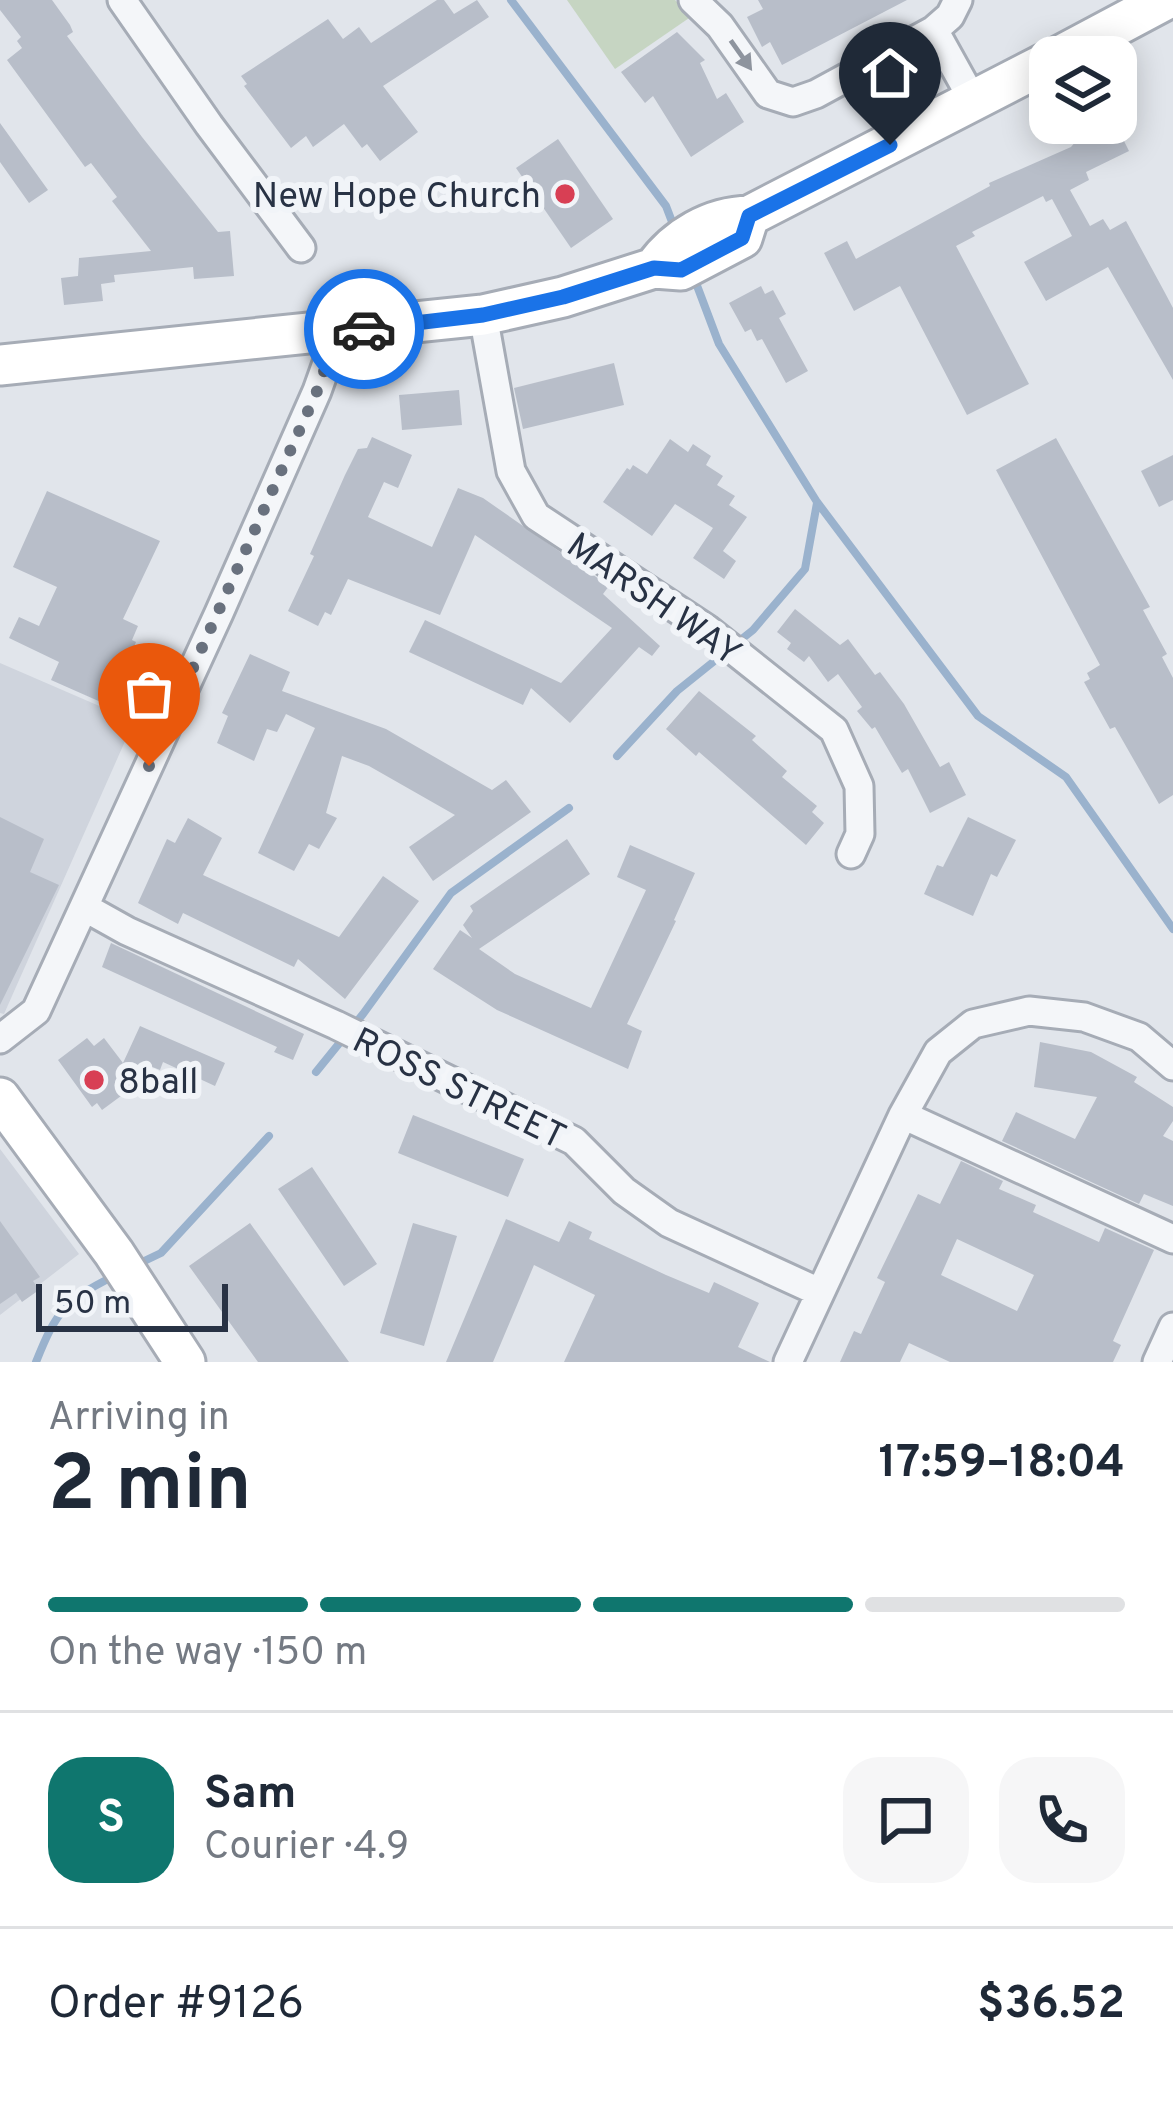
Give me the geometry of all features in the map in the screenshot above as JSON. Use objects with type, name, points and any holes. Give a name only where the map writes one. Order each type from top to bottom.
[{"type":"main road","points":[[1097,36],[1165,0]]},
{"type":"main road","points":[[0,365],[483,315],[563,297],[654,268],[669,247],[700,246],[723,216],[749,216],[1029,73]]},
{"type":"main road","points":[[0,1098],[114,1253],[184,1362]]},
{"type":"street","points":[[122,0],[301,248]]},
{"type":"street","points":[[693,0],[720,26],[768,94],[793,102],[934,30],[950,16],[958,0]]},
{"type":"street","points":[[934,30],[974,102]]},
{"type":"street","name":"MARSH WAY","points":[[483,315],[511,471],[536,516],[707,629],[834,730],[859,786],[860,834],[851,854]]},
{"type":"street","points":[[0,1039],[36,1011],[237,573],[338,332]]},
{"type":"street","name":"ROSS STREET","points":[[84,907],[574,1142],[624,1191],[669,1223],[820,1292]]},
{"type":"street","points":[[788,1362],[903,1115],[938,1052],[973,1024],[1029,1011],[1084,1017],[1139,1037],[1173,1066]]},
{"type":"street","points":[[903,1115],[1173,1239]]},
{"type":"street","points":[[1157,1362],[1173,1327]]},
{"type":"shaded area","points":[[0,663],[134,721],[4,1014],[0,1013]]},
{"type":"shaded area","points":[[0,1149],[79,1254],[0,1315]]},
{"type":"green space","points":[[567,0],[675,0],[692,16],[615,69]]},
{"type":"building","points":[[0,0],[52,0],[73,32],[67,36],[142,137],[218,232],[230,231],[234,276],[194,279],[193,267],[114,275],[115,282],[101,284],[103,301],[64,305],[61,278],[78,276],[79,258],[151,251],[112,201],[117,197],[91,163],[85,167],[7,60],[22,48],[17,41],[21,37],[0,10]]},
{"type":"building","points":[[444,0],[454,14],[477,0],[489,17],[383,86],[418,132],[380,161],[367,144],[362,148],[344,124],[313,147],[306,136],[291,148],[244,86],[241,76],[328,19],[343,39],[359,27],[371,43]]},
{"type":"building","points":[[758,0],[907,0],[782,65],[770,42],[762,47],[747,17],[763,9]]},
{"type":"building","points":[[677,32],[705,60],[700,63],[717,99],[726,93],[744,122],[691,157],[653,96],[645,103],[621,72]]},
{"type":"building","points":[[0,123],[48,190],[29,203],[0,162]]},
{"type":"building","name":"New Hope Church","points":[[558,139],[613,219],[571,248],[516,168]]},
{"type":"building","points":[[1126,144],[1129,151],[1086,172],[1089,180],[1070,190],[1090,226],[1103,219],[1110,230],[1126,221],[1164,291],[1173,308],[1173,380],[1108,267],[1046,301],[1024,262],[1072,236],[1052,199],[1046,202],[1043,196],[972,232],[975,236],[956,246],[1029,384],[967,415],[900,286],[854,311],[824,253],[847,241],[856,259],[989,183],[1071,147]]},
{"type":"building","points":[[761,286],[765,294],[773,290],[786,314],[779,318],[808,371],[786,383],[762,339],[757,341],[751,329],[745,332],[729,303]]},
{"type":"building","points":[[614,363],[624,405],[523,429],[514,388]]},
{"type":"building","points":[[459,390],[462,425],[402,430],[399,395]]},
{"type":"building","points":[[372,437],[412,455],[398,488],[384,482],[368,517],[432,547],[458,488],[483,498],[609,586],[603,594],[660,646],[652,656],[639,647],[570,723],[531,688],[523,705],[409,652],[425,620],[561,683],[612,628],[475,535],[440,615],[348,579],[331,615],[325,612],[318,626],[288,611],[345,475],[358,449],[367,448]]},
{"type":"building","points":[[1056,438],[1150,607],[1143,610],[1167,654],[1162,657],[1173,678],[1173,795],[1159,804],[1084,682],[1090,679],[1087,673],[1100,665],[996,470]]},
{"type":"building","points":[[670,439],[688,452],[693,444],[711,456],[706,465],[723,476],[717,485],[735,496],[729,505],[747,517],[723,551],[736,561],[724,579],[693,558],[713,528],[675,504],[652,536],[603,502],[627,468],[633,465],[647,474]]},
{"type":"building","points":[[1173,455],[1173,500],[1159,507],[1141,471]]},
{"type":"building","points":[[47,491],[160,541],[123,619],[138,626],[132,640],[136,642],[116,690],[110,688],[103,703],[51,680],[59,662],[9,638],[19,617],[39,626],[57,587],[13,567]]},
{"type":"building","points":[[795,609],[840,645],[848,639],[875,675],[880,672],[940,767],[949,762],[966,795],[930,813],[908,769],[902,773],[875,727],[857,711],[862,707],[838,674],[828,682],[809,656],[804,662],[787,649],[791,643],[777,632]]},
{"type":"building","points":[[250,654],[290,672],[282,691],[386,729],[492,790],[506,780],[531,812],[433,881],[409,847],[455,815],[369,766],[342,756],[326,813],[337,818],[319,849],[309,844],[294,871],[258,853],[315,728],[286,714],[277,732],[267,729],[254,761],[217,743],[228,716],[222,713]]},
{"type":"building","points":[[699,691],[756,736],[752,740],[787,771],[782,777],[817,806],[812,812],[824,823],[806,845],[666,729]]},
{"type":"building","points":[[0,817],[44,839],[30,872],[59,885],[0,1005]]},
{"type":"building","points":[[968,817],[1016,840],[997,877],[991,874],[973,916],[924,894]]},
{"type":"building","points":[[188,818],[222,838],[203,875],[339,937],[383,876],[419,901],[345,999],[298,959],[294,967],[183,913],[178,924],[138,903],[167,839],[175,843]]},
{"type":"building","points":[[567,839],[590,874],[479,949],[515,974],[591,1008],[646,890],[617,877],[630,845],[695,873],[627,1024],[642,1031],[628,1069],[497,1010],[433,969],[460,930],[472,938],[463,925],[473,911],[470,906]]},
{"type":"building","points":[[111,943],[304,1034],[293,1060],[274,1052],[277,1047],[102,967]]},
{"type":"building","points":[[140,1026],[225,1063],[215,1086],[163,1062],[160,1070],[142,1063],[118,1080],[122,1086],[116,1089],[121,1096],[102,1110],[97,1103],[92,1107],[58,1060],[87,1038],[94,1046],[104,1038],[123,1063]]},
{"type":"building","points":[[1040,1042],[1091,1052],[1137,1077],[1134,1082],[1173,1107],[1173,1121],[1163,1136],[1173,1141],[1173,1206],[1144,1194],[1139,1204],[1002,1141],[1016,1112],[1075,1139],[1097,1097],[1034,1087]]},
{"type":"building","points":[[413,1115],[524,1159],[508,1197],[398,1153]]},
{"type":"building","points":[[961,1161],[1003,1181],[999,1189],[1036,1205],[1033,1212],[1099,1242],[1105,1228],[1154,1250],[1113,1341],[1121,1345],[1113,1362],[950,1362],[909,1343],[900,1362],[840,1362],[854,1331],[861,1334],[885,1282],[877,1278],[918,1194],[940,1204]],"holes":[[[957,1239],[1034,1275],[1017,1311],[941,1275]]]},
{"type":"building","points":[[312,1167],[377,1264],[344,1286],[278,1189]]},
{"type":"building","points":[[506,1219],[559,1242],[569,1221],[592,1232],[589,1239],[666,1275],[709,1293],[714,1282],[759,1303],[738,1347],[770,1362],[564,1362],[595,1295],[534,1265],[493,1362],[446,1362]]},
{"type":"building","points":[[0,1221],[40,1277],[33,1281],[39,1290],[22,1302],[16,1293],[0,1304]]},
{"type":"building","points":[[250,1223],[349,1362],[258,1362],[189,1266]]},
{"type":"building","points":[[413,1223],[457,1236],[424,1346],[380,1333]]},
{"type":"waterway","points":[[511,0],[666,206],[674,227]]},
{"type":"waterway","points":[[693,275],[719,344],[817,502],[978,716],[1066,777],[1173,929]]},
{"type":"waterway","points":[[617,756],[677,691],[753,630],[805,569],[817,503]]},
{"type":"waterway","points":[[316,1072],[451,893],[569,808]]},
{"type":"waterway","points":[[138,1264],[161,1253],[269,1136]]},
{"type":"waterway","points":[[36,1362],[64,1310],[114,1276]]},
{"type":"way so far","points":[[149,766],[317,391],[338,332],[364,329]]},
{"type":"place","name":"New Hope Church","points":[[565,194]]},
{"type":"place","name":"8ball","points":[[94,1080]]},
{"type":"route","points":[[364,329],[483,315],[563,297],[654,268],[681,270],[742,238],[749,216],[890,145]]}]
